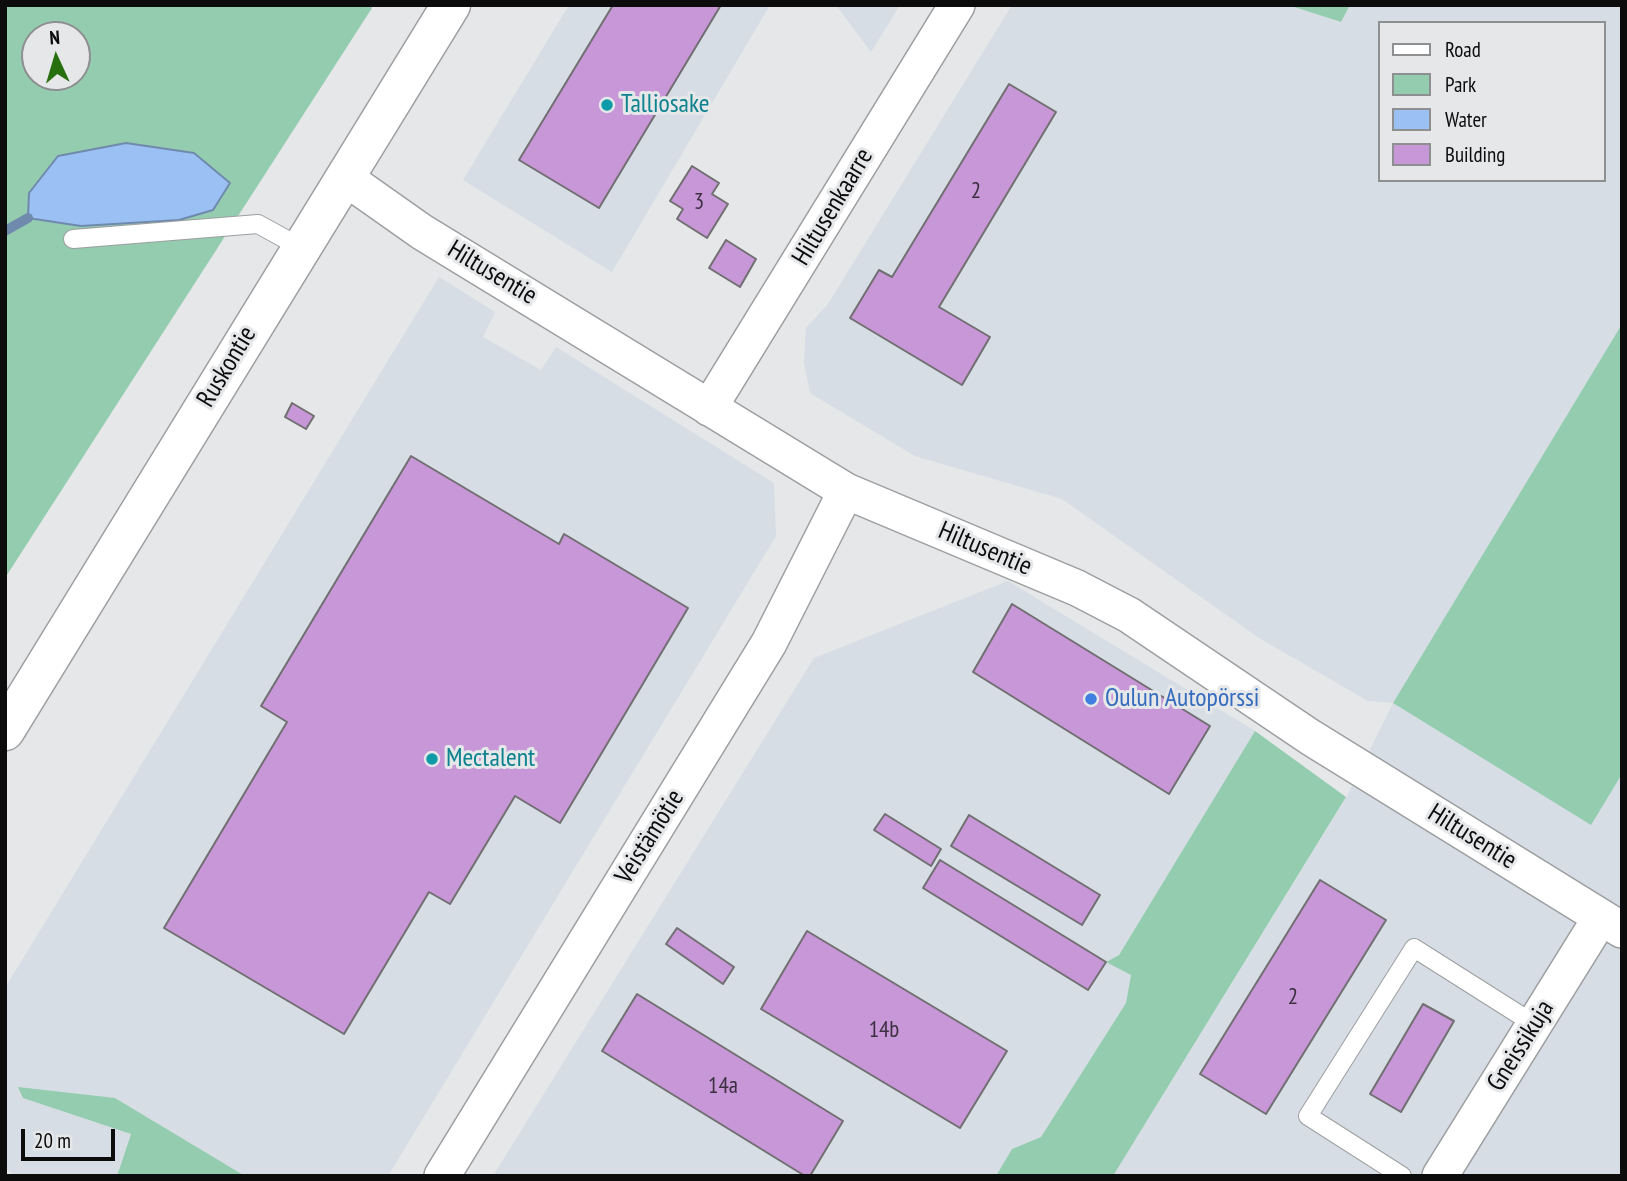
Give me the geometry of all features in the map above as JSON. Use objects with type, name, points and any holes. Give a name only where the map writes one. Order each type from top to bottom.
[{"type":"main road","name":"Ruskontie","points":[[5,731],[451,5]]},
{"type":"street","name":"Hiltusenkaarre","points":[[709,408],[957,5]]},
{"type":"street","name":"Hiltusentie","points":[[344,177],[422,232],[556,311],[846,491],[1077,588],[1129,615],[1310,737],[1611,923]]},
{"type":"street","name":"Veistämötie","points":[[442,1176],[769,643],[846,491]]},
{"type":"street","name":"Gneissikuja","points":[[1440,1176],[1534,1024],[1611,923]]},
{"type":"lane","points":[[73,239],[258,224],[300,247]]},
{"type":"lane","points":[[1402,1176],[1308,1116],[1414,948],[1534,1024]]},
{"type":"shaded area","points":[[569,5],[770,5],[612,272],[463,180]]},
{"type":"shaded area","points":[[836,5],[900,5],[871,52]]},
{"type":"shaded area","points":[[1012,5],[1288,5],[1341,22],[1350,5],[1622,5],[1622,324],[1393,703],[1368,701],[1259,638],[1062,499],[915,456],[810,393],[804,363],[806,328],[828,304]]},
{"type":"shaded area","points":[[439,277],[495,312],[483,337],[541,370],[556,347],[774,483],[776,536],[388,1176],[245,1176],[115,1098],[24,1098],[131,1134],[117,1176],[16,1176],[5,1168],[5,988]]},
{"type":"shaded area","points":[[1008,581],[1255,731],[1119,955],[1106,962],[1131,975],[1126,1003],[1041,1137],[1012,1149],[996,1176],[493,1176],[814,658]]},
{"type":"shaded area","points":[[1393,703],[1591,824],[1622,774],[1622,1176],[1113,1176],[1346,798]]},
{"type":"green space","points":[[5,5],[370,5],[372,8],[5,578]],"holes":[[[126,143],[194,154],[58,156]]]},
{"type":"green space","points":[[1288,5],[1350,5],[1341,22]]},
{"type":"green space","points":[[1622,324],[1622,774],[1591,825],[1393,703]]},
{"type":"green space","points":[[1255,731],[1346,797],[1113,1176],[996,1176],[1012,1149],[1041,1137],[1126,1003],[1131,975],[1106,962],[1119,955]]},
{"type":"green space","points":[[18,1087],[115,1098],[245,1176],[117,1176],[131,1134],[23,1098]]},
{"type":"water","points":[[126,143],[194,153],[230,183],[213,210],[179,220],[81,226],[28,218],[29,193],[58,156]]},
{"type":"building","name":"Talliosake","points":[[613,5],[721,5],[599,208],[519,160]]},
{"type":"building","points":[[1009,84],[1056,112],[939,307],[990,337],[962,385],[850,318],[879,270],[892,277]]},
{"type":"building","points":[[692,166],[719,183],[712,194],[728,204],[707,238],[677,219],[683,209],[670,201]]},
{"type":"building","points":[[726,240],[756,259],[740,287],[709,268]]},
{"type":"building","points":[[292,403],[314,416],[306,429],[285,417]]},
{"type":"building","name":"Mectalent","points":[[411,456],[559,544],[564,534],[688,608],[560,823],[515,796],[450,904],[429,892],[344,1034],[164,928],[287,722],[261,706]]},
{"type":"building","name":"Oulun Autopörssi","points":[[1012,604],[1210,726],[1169,794],[973,672]]},
{"type":"building","points":[[885,814],[941,849],[931,866],[874,830]]},
{"type":"building","points":[[969,815],[1100,895],[1082,925],[951,846]]},
{"type":"building","points":[[940,860],[1106,962],[1088,990],[923,888]]},
{"type":"building","points":[[1320,880],[1386,920],[1266,1114],[1200,1074]]},
{"type":"building","points":[[677,928],[734,967],[723,984],[666,944]]},
{"type":"building","points":[[807,931],[1007,1051],[960,1128],[761,1009]]},
{"type":"building","points":[[637,994],[843,1121],[810,1176],[805,1176],[602,1051]]},
{"type":"building","points":[[1423,1004],[1454,1021],[1401,1112],[1370,1094]]},
{"type":"waterway","points":[[5,231],[28,218]]},
{"type":"place","name":"Talliosake","points":[[607,105]]},
{"type":"place","name":"Oulun Autopörssi","points":[[1091,699]]},
{"type":"place","name":"Mectalent","points":[[432,759]]}]
